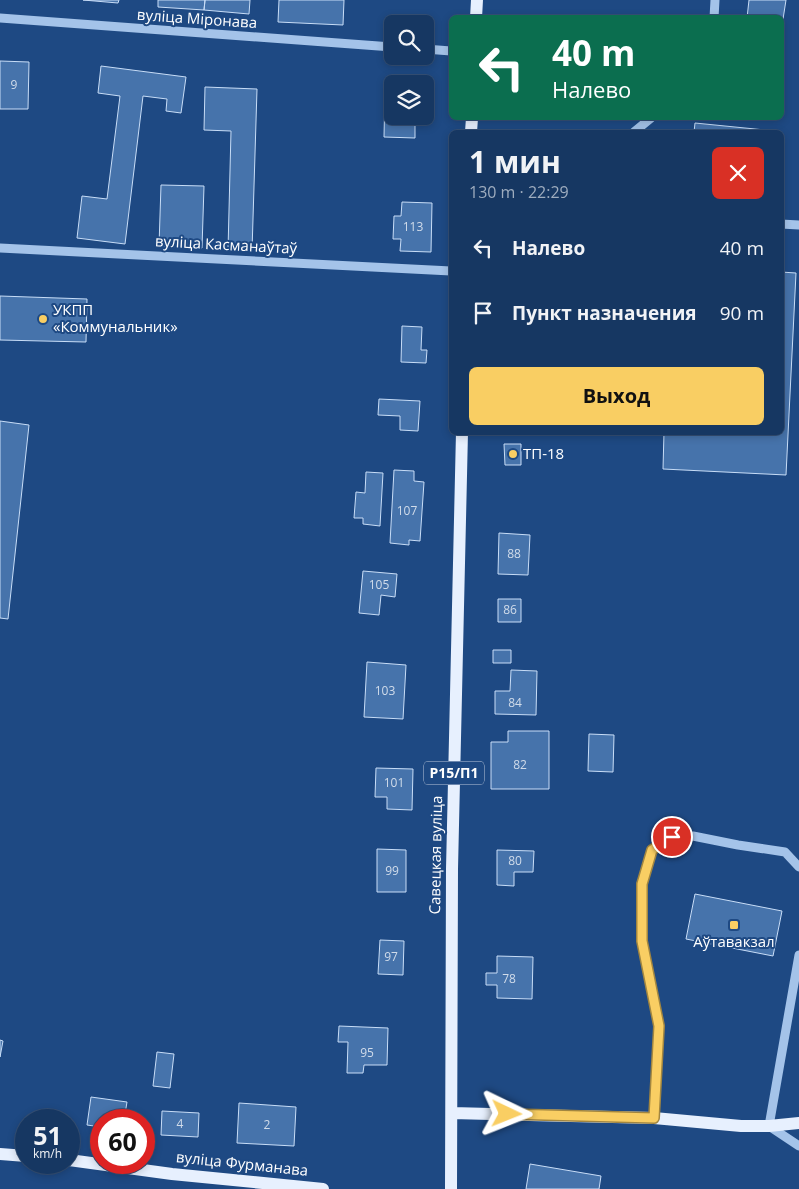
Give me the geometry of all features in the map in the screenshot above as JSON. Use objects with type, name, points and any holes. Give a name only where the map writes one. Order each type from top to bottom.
[{"type":"main road","points":[[476,0],[476,15]]},
{"type":"main road","name":"Савецкая вуліца","points":[[451,1189],[452,869],[462,435]]},
{"type":"main road","points":[[452,1113],[654,1118],[742,1126],[799,1123]]},
{"type":"main road","points":[[0,1154],[15,1155]]},
{"type":"main road","name":"вуліца Фурманава","points":[[80,1161],[172,1174],[323,1189]]},
{"type":"street","points":[[714,15],[715,0]]},
{"type":"street","name":"вуліца Міронава","points":[[0,18],[384,46]]},
{"type":"street","points":[[434,50],[449,51]]},
{"type":"street","points":[[636,130],[649,120]]},
{"type":"street","points":[[784,224],[799,225]]},
{"type":"street","name":"вуліца Касманаўтаў","points":[[0,248],[449,271]]},
{"type":"street","points":[[654,1118],[659,1026],[642,941],[642,884],[652,850],[672,837],[693,836],[784,852],[799,867]]},
{"type":"street","points":[[799,954],[769,1126],[799,1146]]},
{"type":"street","points":[[788,1018],[799,1019]]},
{"type":"building","points":[[83,0],[119,0],[118,3]]},
{"type":"building","points":[[158,0],[205,0],[204,10],[158,7]]},
{"type":"building","points":[[205,0],[250,0],[249,14],[204,10]]},
{"type":"building","points":[[279,0],[344,0],[343,25],[278,22]]},
{"type":"building","points":[[749,0],[786,0],[784,15],[747,15]]},
{"type":"building","points":[[0,61],[29,62],[28,109],[0,109]]},
{"type":"building","points":[[101,66],[186,77],[181,113],[166,111],[167,99],[143,96],[125,244],[77,238],[82,196],[107,199],[120,96],[98,93]]},
{"type":"building","points":[[205,87],[257,89],[252,251],[228,250],[231,131],[204,130]]},
{"type":"building","points":[[695,123],[765,130],[694,130]]},
{"type":"building","points":[[384,125],[415,125],[415,138],[384,137]]},
{"type":"building","points":[[161,185],[204,186],[202,248],[159,246]]},
{"type":"building","points":[[402,202],[432,203],[431,252],[400,251],[401,239],[393,239],[394,216],[401,216]]},
{"type":"building","points":[[784,272],[796,273],[786,475],[663,469],[664,435],[784,435]]},
{"type":"building","name":"УКПП «Коммунальник»","points":[[0,296],[87,299],[86,342],[0,340]]},
{"type":"building","points":[[402,326],[422,327],[421,350],[427,350],[426,363],[401,362]]},
{"type":"building","points":[[379,399],[420,401],[418,431],[400,430],[400,416],[378,415]]},
{"type":"building","points":[[0,421],[29,425],[8,619],[0,618]]},
{"type":"building","name":"ТП-18","points":[[504,444],[521,444],[521,465],[505,465]]},
{"type":"building","points":[[394,470],[414,471],[414,481],[424,482],[420,541],[409,540],[409,545],[390,543]]},
{"type":"building","points":[[366,472],[383,473],[380,526],[363,524],[363,518],[354,518],[356,492],[365,493]]},
{"type":"building","points":[[499,533],[530,535],[528,575],[498,574]]},
{"type":"building","points":[[363,571],[397,574],[395,597],[381,595],[379,615],[359,613]]},
{"type":"building","points":[[498,599],[521,599],[521,622],[498,622]]},
{"type":"building","points":[[493,650],[511,650],[511,663],[493,663]]},
{"type":"building","points":[[367,662],[406,665],[403,719],[364,717]]},
{"type":"building","points":[[511,670],[537,671],[536,715],[495,714],[495,691],[510,691]]},
{"type":"building","points":[[508,731],[549,731],[549,789],[491,789],[491,742],[508,742]]},
{"type":"building","points":[[589,734],[614,735],[613,772],[588,771]]},
{"type":"building","points":[[376,768],[413,769],[412,810],[387,809],[387,797],[375,797]]},
{"type":"building","points":[[377,849],[406,850],[406,892],[377,892]]},
{"type":"building","points":[[497,850],[534,851],[533,872],[514,872],[514,886],[497,885]]},
{"type":"building","name":"Аўтавакзал","points":[[695,894],[782,911],[773,956],[686,939]]},
{"type":"building","points":[[380,940],[404,941],[403,975],[378,974]]},
{"type":"building","points":[[497,956],[533,957],[532,999],[497,998],[497,985],[486,985],[486,973],[497,973]]},
{"type":"building","points":[[339,1026],[388,1028],[387,1065],[364,1065],[363,1073],[347,1073],[348,1042],[338,1042]]},
{"type":"building","points":[[0,1040],[3,1041],[0,1057]]},
{"type":"building","points":[[157,1052],[174,1054],[170,1088],[153,1086]]},
{"type":"building","points":[[91,1097],[127,1102],[126,1109],[90,1109],[90,1125],[87,1125]]},
{"type":"building","points":[[239,1103],[296,1107],[294,1146],[237,1143]]},
{"type":"building","points":[[162,1111],[199,1113],[198,1137],[161,1135]]},
{"type":"building","points":[[530,1164],[601,1176],[599,1189],[526,1189]]},
{"type":"place","name":"УКПП «Коммунальник»","points":[[43,319]]},
{"type":"place","name":"ТП-18","points":[[513,454]]},
{"type":"place","name":"Аўтавакзал","points":[[734,925]]},
{"type":"route","points":[[507,1114],[654,1118],[659,1026],[642,941],[642,884],[652,850],[672,837]]}]
